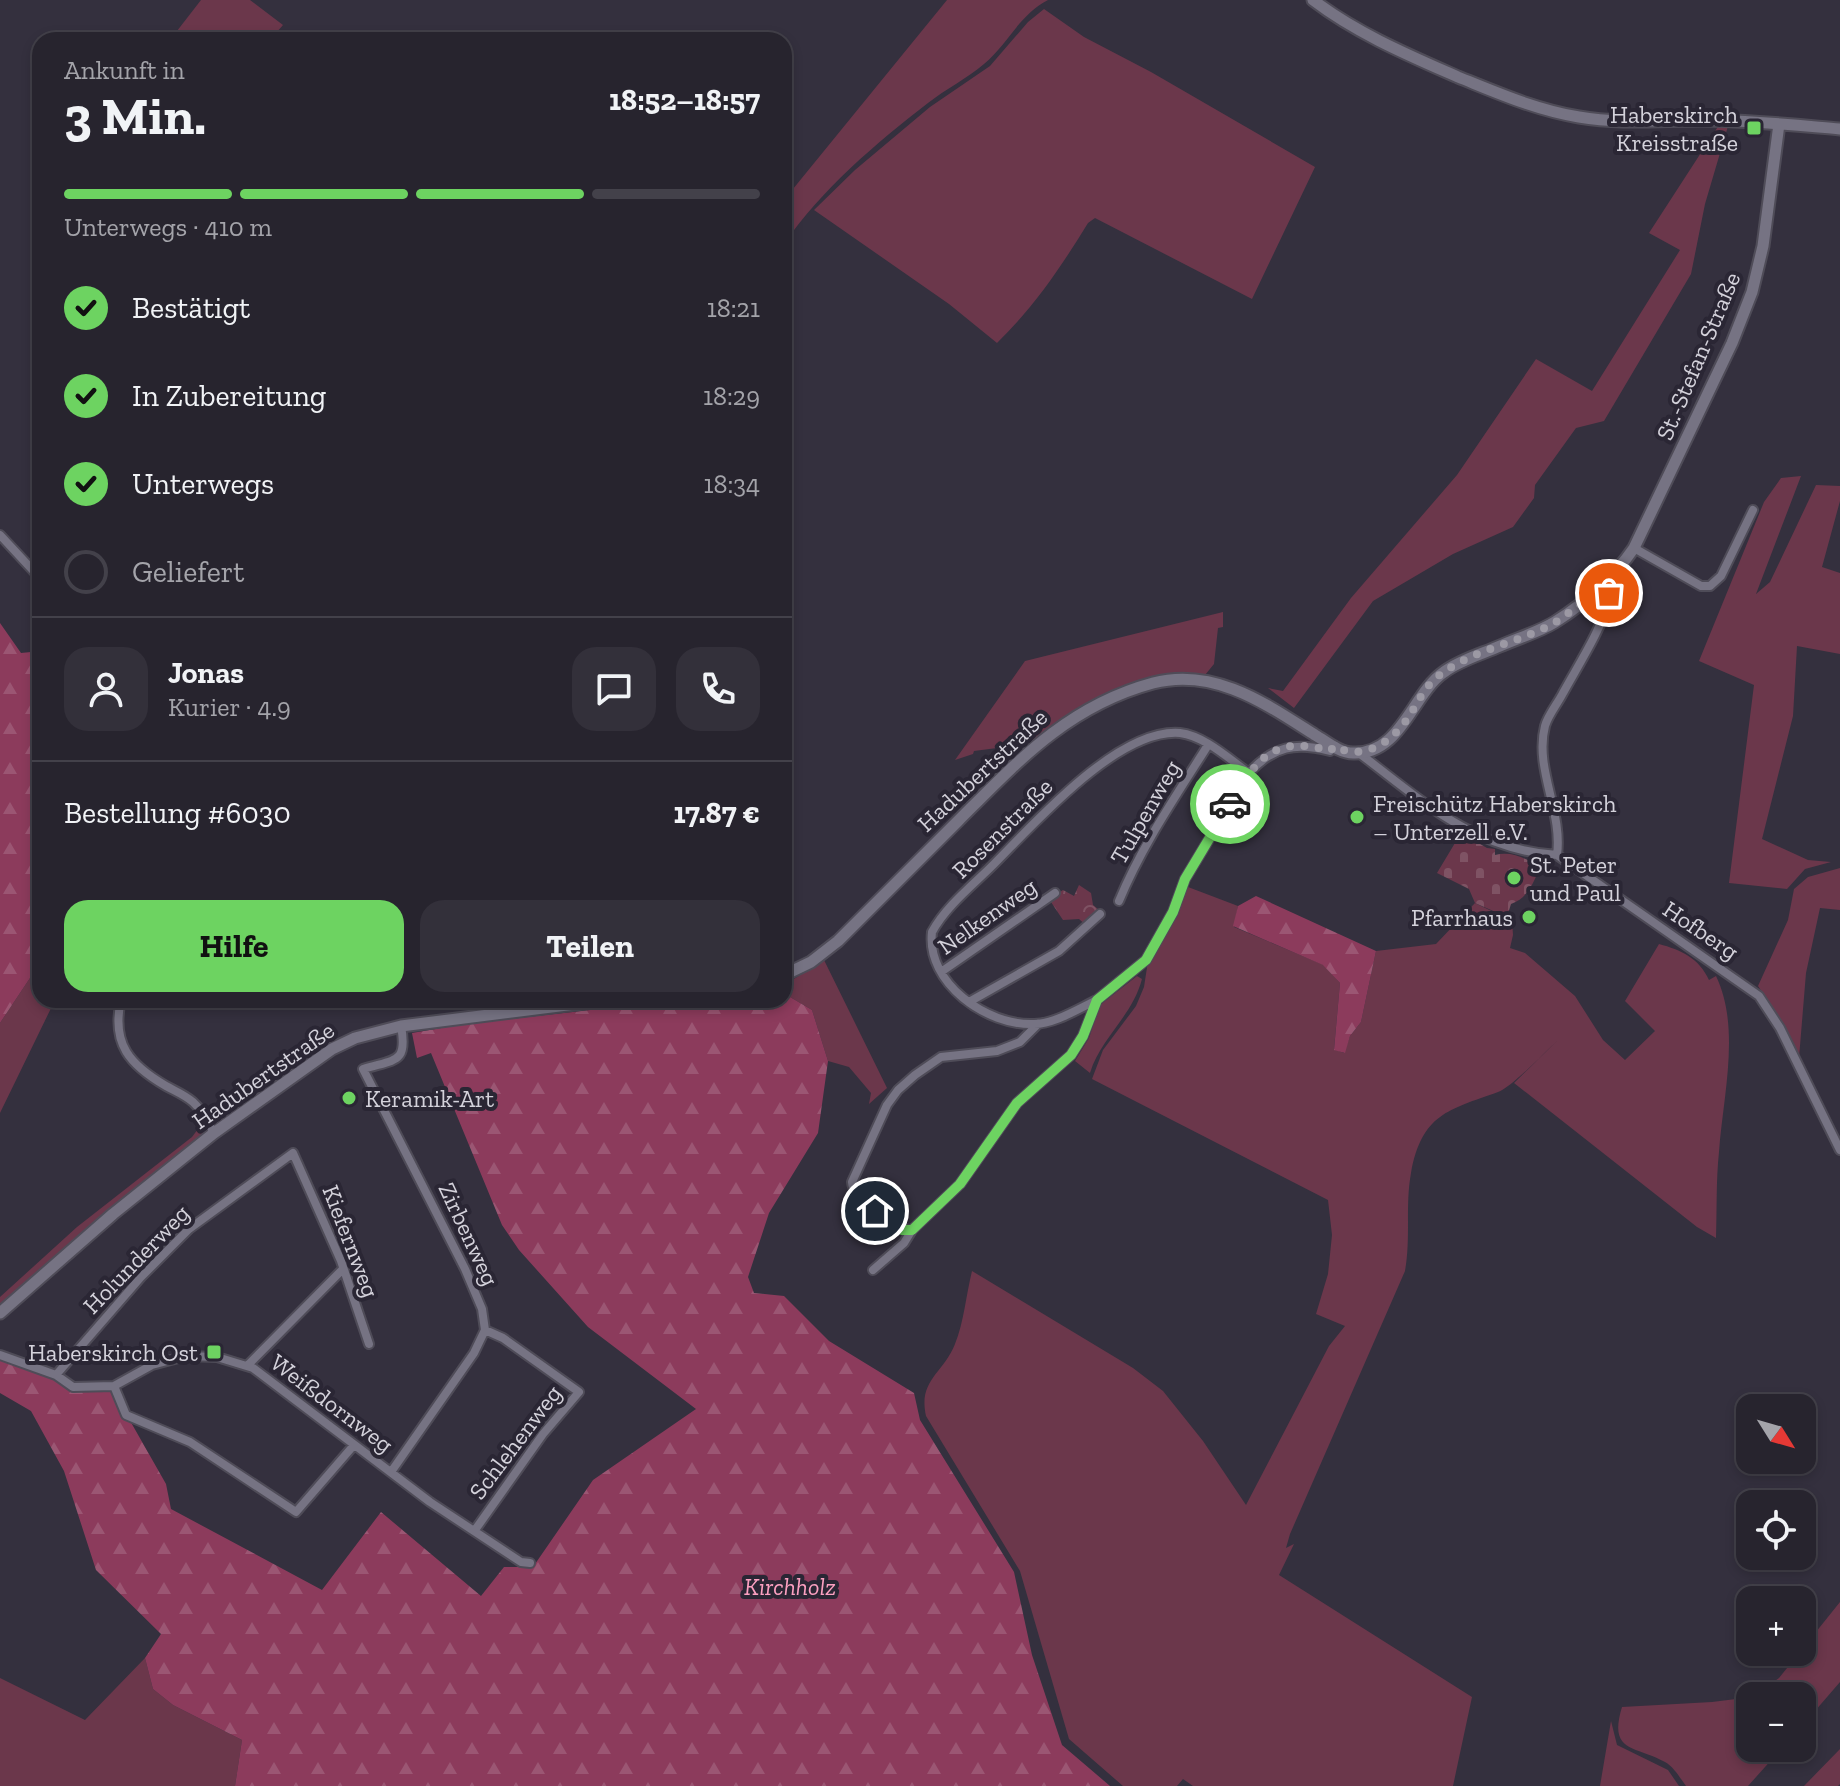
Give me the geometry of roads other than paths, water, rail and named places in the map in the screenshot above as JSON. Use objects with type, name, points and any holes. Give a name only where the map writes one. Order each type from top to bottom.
[{"type":"street","points":[[1313,0],[1347,23],[1423,62],[1510,99],[1554,112],[1581,118],[1625,121],[1703,120],[1840,129]]},
{"type":"street","name":"St.-Stefan-Straße","points":[[1603,584],[1634,548],[1720,368],[1752,292],[1763,246],[1779,124]]},
{"type":"street","points":[[1634,548],[1701,586],[1710,586],[1721,576],[1753,510]]},
{"type":"street","points":[[0,535],[32,569]]},
{"type":"street","points":[[1603,584],[1610,598],[1602,621],[1545,726],[1544,755],[1559,841],[1557,855],[1532,854],[1498,845],[1458,826],[1416,799],[1359,753],[1385,742],[1401,727],[1421,695],[1447,669],[1555,622],[1603,584]]},
{"type":"street","name":"Hadubertstraße","points":[[792,971],[811,962],[838,941],[1031,748],[1082,711],[1113,697],[1154,683],[1178,679],[1212,682],[1257,698],[1346,752],[1359,753]]},
{"type":"street","name":"Rosenstraße","points":[[941,972],[934,960],[931,942],[935,926],[1050,806],[1116,755],[1150,739],[1179,733],[1193,735],[1249,773]]},
{"type":"street","name":"Tulpenweg","points":[[1119,901],[1151,835],[1208,745]]},
{"type":"street","points":[[912,1230],[902,1230],[892,1225],[853,1190],[852,1182],[892,1097],[930,1062],[941,1057],[997,1051],[1020,1042],[1038,1024],[1097,1000],[1134,972],[1150,954],[1173,912],[1185,879],[1249,773],[1262,758],[1297,746],[1330,751],[1335,746]]},
{"type":"street","name":"Hofberg","points":[[1557,855],[1759,996],[1780,1028],[1840,1150]]},
{"type":"street","name":"Nelkenweg","points":[[941,972],[1055,893]]},
{"type":"street","points":[[969,1002],[1059,951],[1100,914]]},
{"type":"street","points":[[941,972],[969,1002],[994,1018],[1011,1023],[1038,1024]]},
{"type":"street","points":[[873,1270],[904,1243],[912,1230],[960,1184],[1017,1103],[1071,1055],[1083,1036],[1097,1000]]},
{"type":"street","points":[[120,1008],[118,1026],[127,1054],[138,1067],[193,1102],[214,1133]]},
{"type":"street","name":"Hadubertstraße","points":[[0,1313],[113,1214],[214,1133],[332,1049],[355,1038],[401,1026],[544,1008]]},
{"type":"street","name":"Zirbenweg","points":[[401,1026],[405,1046],[402,1053],[395,1059],[363,1069],[465,1269],[482,1309],[485,1330]]},
{"type":"street","name":"Kiefernweg","points":[[293,1153],[321,1214],[369,1344]]},
{"type":"street","name":"Holunderweg","points":[[56,1375],[141,1277],[189,1229],[293,1153]]},
{"type":"street","points":[[247,1366],[342,1270]]},
{"type":"street","points":[[391,1472],[474,1353],[485,1330]]},
{"type":"street","name":"Schlehenweg","points":[[475,1530],[543,1434],[579,1392],[503,1338],[485,1330]]},
{"type":"street","name":"Weißdornweg","points":[[0,1355],[56,1375],[73,1387],[114,1386],[152,1365],[186,1356],[217,1357],[247,1366],[430,1502],[521,1562],[530,1563]]},
{"type":"street","points":[[114,1386],[126,1415],[190,1442],[296,1512],[354,1445]]},
{"type":"place","name":"Haberskirch Kreisstraße","points":[[1754,128]]},
{"type":"place","name":"Freischütz Haberskirch – Unterzell e.V.","points":[[1357,817]]},
{"type":"place","name":"St. Peter und Paul","points":[[1514,878]]},
{"type":"place","name":"Pfarrhaus","points":[[1529,917]]},
{"type":"place","name":"Keramik-Art","points":[[349,1098]]},
{"type":"place","name":"Haberskirch Ost","points":[[214,1352]]},
{"type":"park label","name":"Kirchholz","points":[[790,1586]]}]
